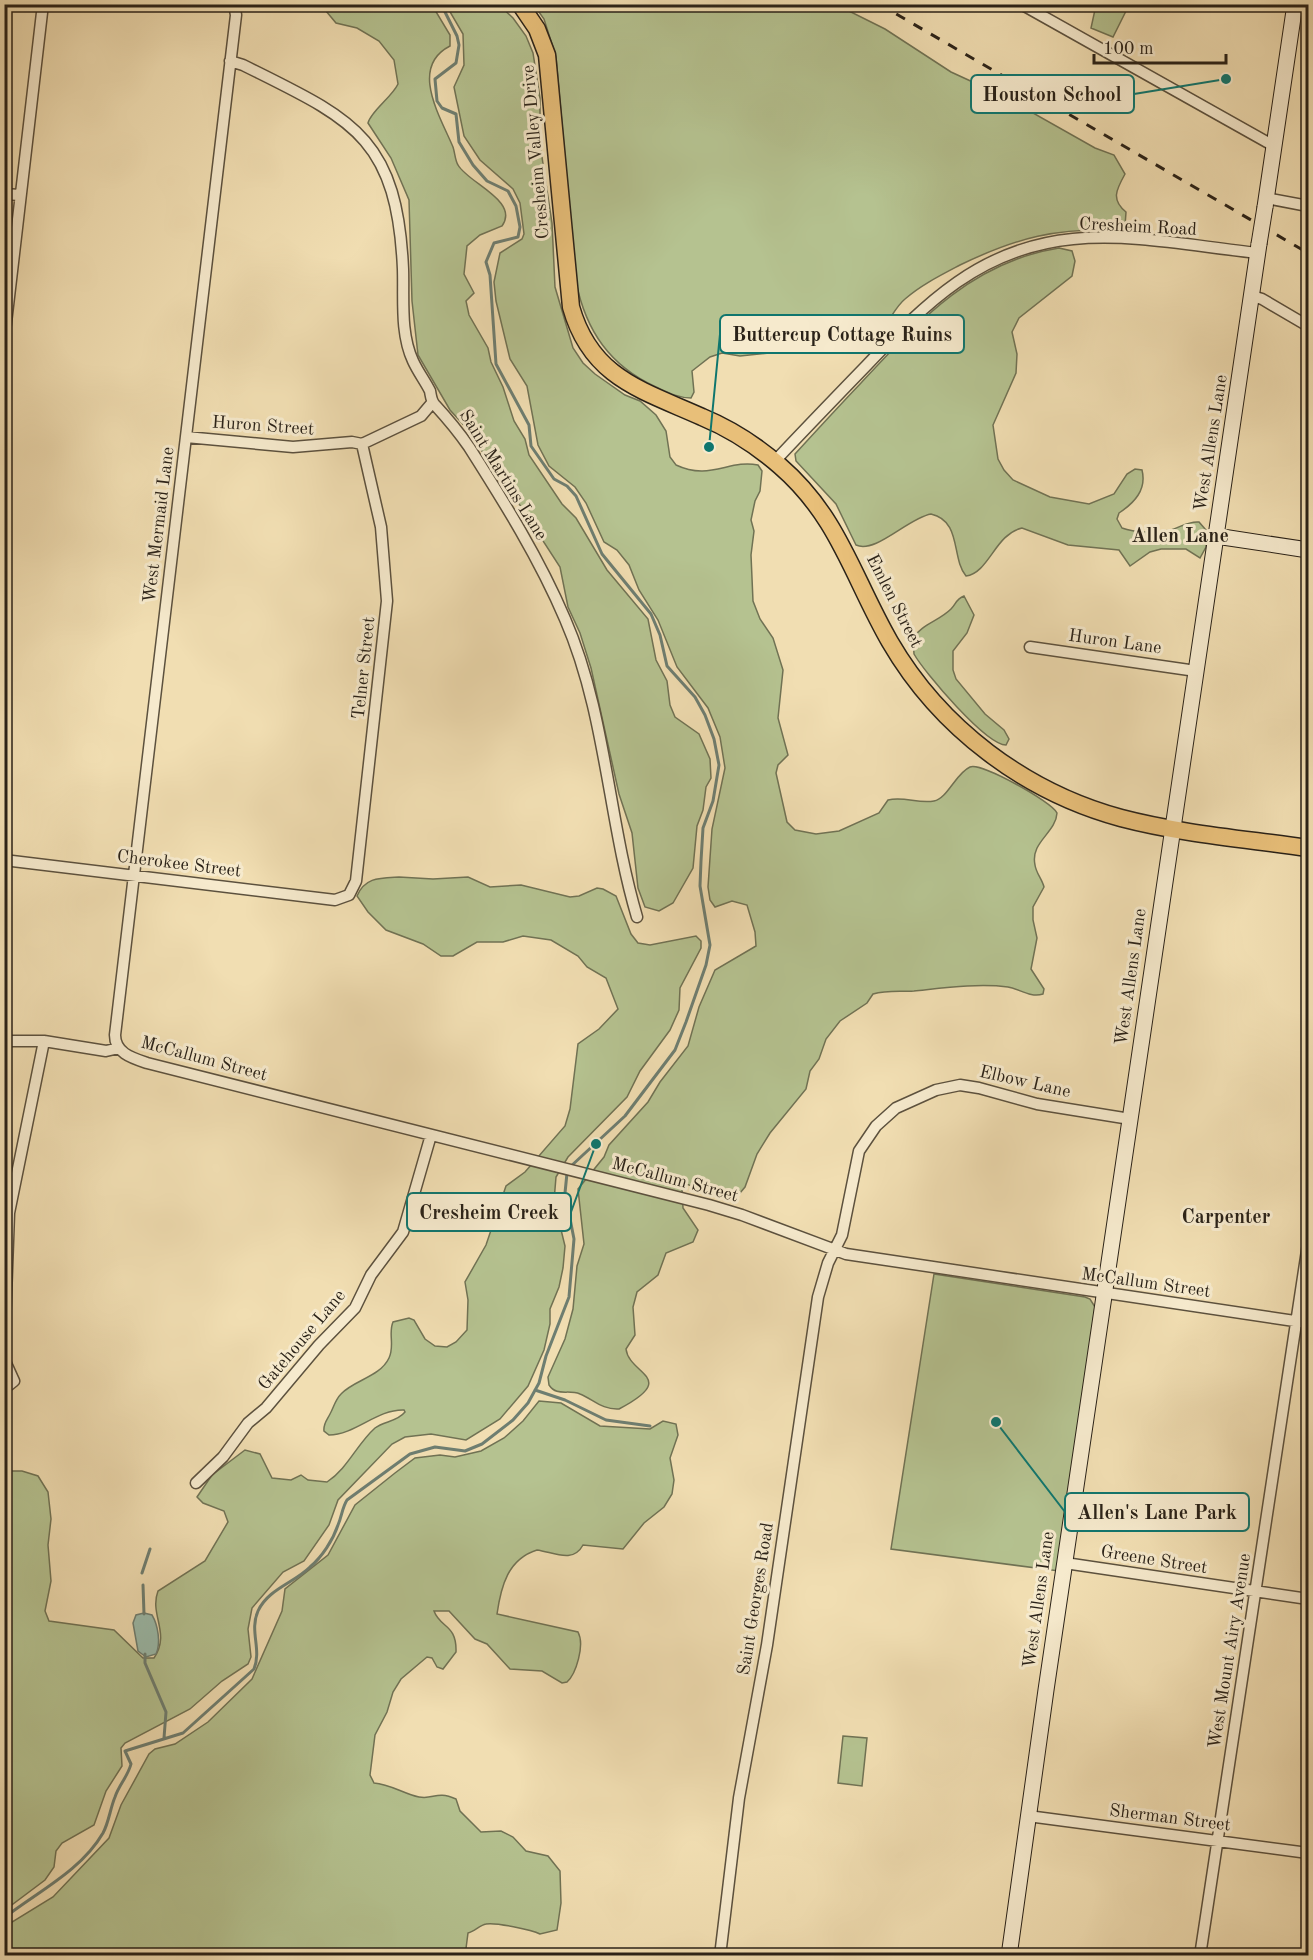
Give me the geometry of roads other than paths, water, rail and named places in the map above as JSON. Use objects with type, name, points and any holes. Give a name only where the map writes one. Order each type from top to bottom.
[{"type":"main road","name":"Cresheim Valley Drive","points":[[520,4],[537,29],[547,55],[570,303]]},
{"type":"main road","name":"Emlen Street","points":[[570,303],[586,345],[614,374],[642,391],[719,424],[775,461],[802,488],[826,518],[849,556],[896,651],[923,689],[957,726],[1007,766],[1050,791],[1107,814],[1173,828],[1308,848]]},
{"type":"street","points":[[4,340],[43,4]]},
{"type":"street","name":"West Mermaid Lane","points":[[119,1048],[115,1035],[236,15],[234,4]]},
{"type":"street","points":[[1021,4],[1274,146]]},
{"type":"street","name":"West Allens Lane","points":[[1010,1956],[1028,1816],[1104,1293],[1295,4]]},
{"type":"street","name":"Saint Martins Lane","points":[[230,61],[243,65],[332,111],[364,139],[377,158],[392,190],[400,221],[407,342],[432,403],[460,433],[521,530],[573,638],[597,727],[637,917]]},
{"type":"street","points":[[4,194],[20,195]]},
{"type":"street","points":[[1266,203],[1308,206]]},
{"type":"street","name":"Cresheim Road","points":[[775,461],[920,310],[961,278],[1004,256],[1062,240],[1092,238],[1259,248]]},
{"type":"street","points":[[1252,296],[1262,299],[1308,326]]},
{"type":"street","name":"Huron Street","points":[[186,437],[294,447],[352,442],[362,444],[421,416],[432,403]]},
{"type":"street","name":"Telner Street","points":[[349,895],[356,881],[387,601],[381,527],[362,444]]},
{"type":"street","points":[[1216,536],[1308,550]]},
{"type":"street","name":"Huron Lane","points":[[1030,647],[1196,671]]},
{"type":"street","name":"Cherokee Street","points":[[4,860],[335,900],[349,895]]},
{"type":"street","name":"McCallum Street","points":[[4,1041],[44,1041],[106,1051],[119,1048],[131,1057],[147,1063],[709,1205],[754,1219],[836,1251],[882,1261],[1303,1322]]},
{"type":"street","points":[[4,1353],[9,1213],[44,1041]]},
{"type":"street","name":"Elbow Lane","points":[[836,1251],[842,1235],[856,1163],[864,1142],[882,1119],[915,1098],[943,1088],[970,1086],[1037,1104],[1130,1119]]},
{"type":"street","name":"Gatehouse Lane","points":[[196,1483],[223,1456],[248,1423],[266,1408],[319,1345],[354,1308],[371,1275],[403,1232],[431,1135]]},
{"type":"street","name":"West Mount Airy Avenue","points":[[1200,1956],[1256,1591],[1303,1322],[1308,1244]]},
{"type":"street","name":"Saint Georges Road","points":[[720,1956],[739,1798],[767,1645],[815,1315],[825,1272],[836,1251]]},
{"type":"street","points":[[4,1359],[14,1381],[4,1389]]},
{"type":"street","name":"Greene Street","points":[[1065,1563],[1308,1599]]},
{"type":"street","name":"Sherman Street","points":[[1028,1816],[1308,1853]]},
{"type":"waterway","points":[[441,4],[459,45],[456,63],[435,79],[437,101],[442,108],[456,114],[459,142],[473,165],[487,181],[508,191],[516,206],[520,227],[518,237],[494,243],[486,262],[490,275],[496,364],[529,425],[531,446],[554,479],[567,486],[576,496],[602,554],[651,614],[660,635],[667,666],[695,697],[705,715],[714,739],[719,765],[713,801],[703,828],[701,861],[700,886],[710,945],[706,965],[686,1022],[675,1050],[625,1116],[570,1167]]},
{"type":"waterway","points":[[4,1918],[71,1870],[94,1846],[105,1829],[113,1802],[130,1768],[131,1764],[125,1751],[183,1733],[254,1669],[257,1654],[255,1626],[262,1603],[304,1573],[323,1553],[336,1531],[347,1500],[410,1454],[435,1447],[465,1451],[482,1444],[513,1420],[528,1403],[539,1383],[546,1356],[569,1297],[574,1239],[565,1193],[567,1173]]},
{"type":"waterway","points":[[535,1390],[565,1400],[606,1420],[650,1426]]},
{"type":"waterway","points":[[142,1573],[150,1549]]},
{"type":"waterway","points":[[143,1585],[144,1614]]},
{"type":"waterway","points":[[145,1654],[145,1663],[166,1712],[164,1738]]},
{"type":"railway","points":[[879,4],[1308,253]]},
{"type":"place","name":"Houston School","points":[[1226,79]]},
{"type":"place","name":"Buttercup Cottage Ruins","points":[[709,447]]},
{"type":"place","name":"Cresheim Creek","points":[[596,1144]]},
{"type":"place","name":"Allen's Lane Park","points":[[996,1422]]},
{"type":"district","name":"Allen Lane","points":[[1180,537]]},
{"type":"district","name":"Carpenter","points":[[1226,1218]]}]
